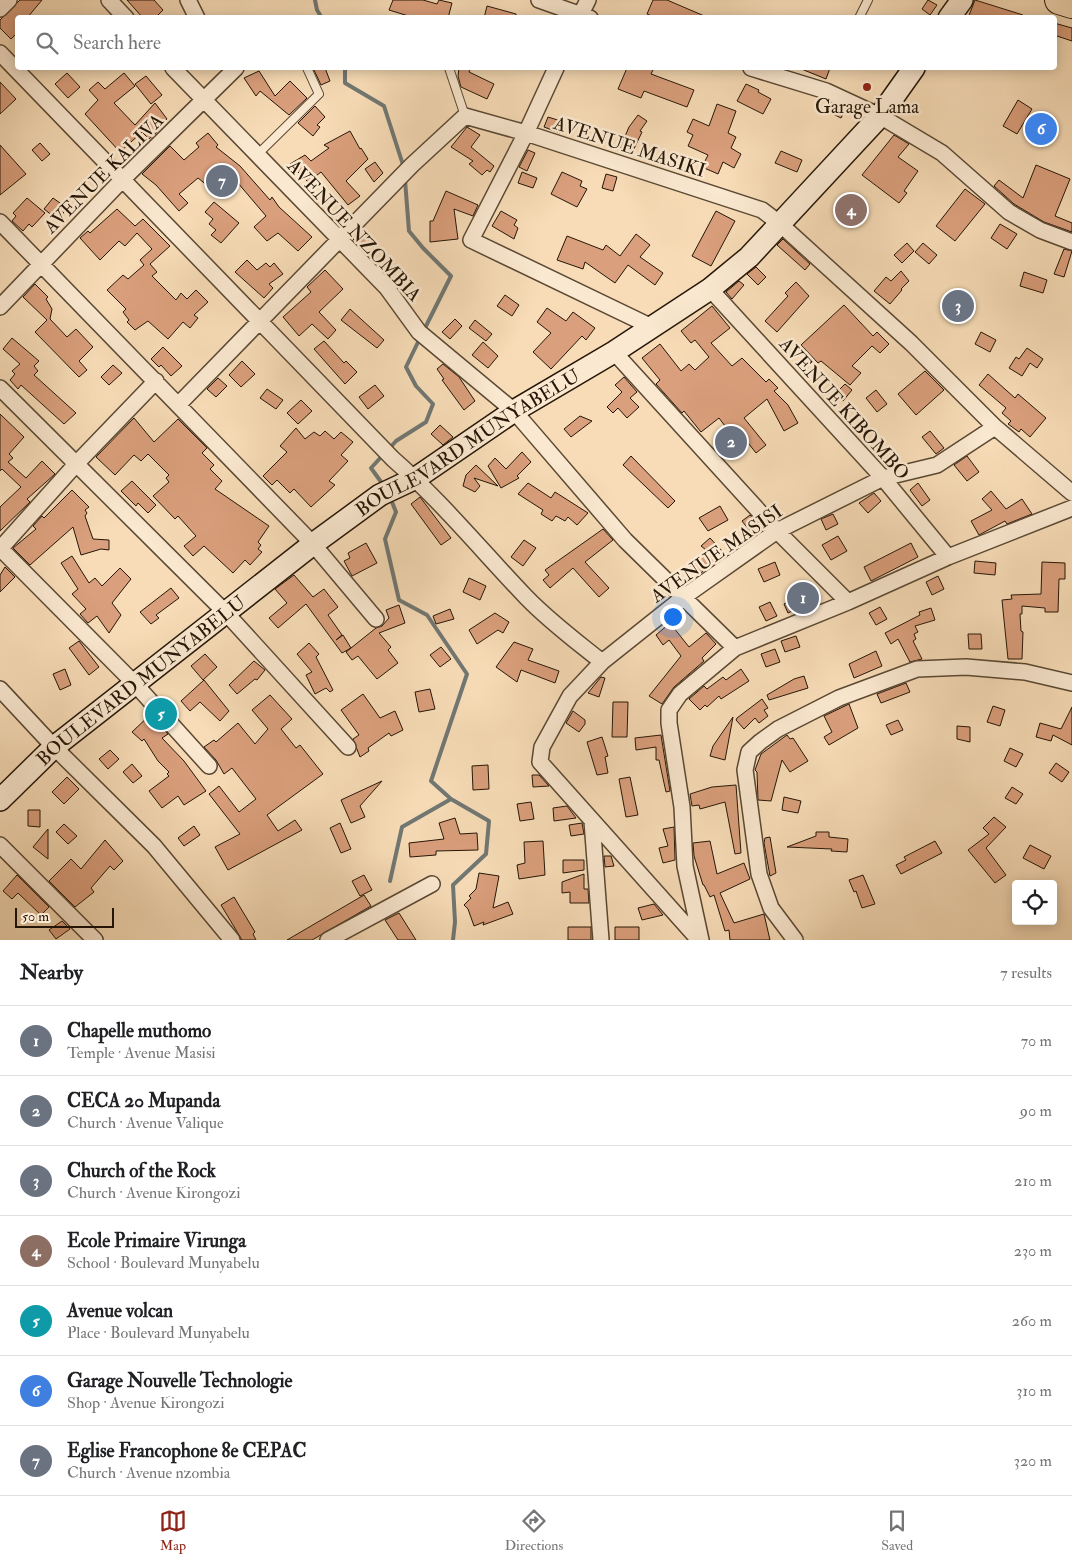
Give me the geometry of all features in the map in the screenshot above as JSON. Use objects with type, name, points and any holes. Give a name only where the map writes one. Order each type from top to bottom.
[{"type":"highway","points":[[1059,0],[1072,4]]},
{"type":"street","points":[[0,9],[9,0]]},
{"type":"street","points":[[109,0],[123,15]]},
{"type":"street","points":[[188,0],[196,15]]},
{"type":"street","points":[[539,0],[580,15]]},
{"type":"street","points":[[583,15],[588,0]]},
{"type":"street","points":[[951,15],[962,0]]},
{"type":"street","points":[[0,53],[15,69]]},
{"type":"street","points":[[16,70],[393,459],[416,478],[528,599],[557,626],[602,662]]},
{"type":"street","name":"AVENUE NZOMBIA","points":[[179,70],[204,99],[387,288],[424,336],[514,411],[625,540],[685,596],[735,648]]},
{"type":"street","name":"AVENUE KALIVA","points":[[0,307],[122,180],[234,70]]},
{"type":"street","points":[[555,70],[526,133],[471,240],[652,327]]},
{"type":"street","points":[[757,70],[826,91],[880,116],[942,153],[1009,212],[1040,230],[1072,242]]},
{"type":"street","name":"BOULEVARD MUNYABELU","points":[[0,800],[54,747],[313,544],[386,492],[416,478],[514,411],[614,352],[710,289],[749,257],[880,116],[913,70]]},
{"type":"street","points":[[178,405],[412,165],[465,116]]},
{"type":"street","name":"AVENUE MASIKI","points":[[465,116],[526,133],[762,210],[779,223],[911,343],[995,427],[1072,493]]},
{"type":"street","points":[[0,222],[313,544],[376,619]]},
{"type":"street","name":"AVENUE KIBOMBO","points":[[710,289],[883,478],[948,557]]},
{"type":"street","points":[[614,352],[777,531],[848,602]]},
{"type":"street","points":[[156,381],[77,463],[0,549],[135,684],[209,766]]},
{"type":"street","points":[[0,388],[226,613],[348,747]]},
{"type":"street","name":"AVENUE MASISI","points":[[700,940],[540,762],[540,754],[570,696],[602,662],[685,596],[777,531],[883,478],[937,465],[995,427]]},
{"type":"street","points":[[700,940],[685,866],[682,807],[669,723],[669,710],[680,694],[735,648],[848,602],[948,557],[1072,508]]},
{"type":"street","points":[[795,940],[770,908],[759,874],[745,770],[749,752],[778,729],[839,698],[917,669],[966,667],[1025,672],[1072,683]]},
{"type":"street","points":[[0,689],[54,747],[154,846],[232,940]]},
{"type":"street","points":[[592,821],[602,940]]},
{"type":"street","points":[[0,845],[95,940]]},
{"type":"street","points":[[328,940],[432,884]]},
{"type":"lane","points":[[860,15],[868,0]]},
{"type":"lane","points":[[258,154],[319,94],[308,70]]},
{"type":"lane","points":[[448,70],[465,116]]},
{"type":"building","points":[[20,0],[42,0],[30,15],[15,15],[15,35],[11,39],[0,28],[0,20]]},
{"type":"building","points":[[127,0],[154,0],[163,10],[158,15],[140,15]]},
{"type":"building","points":[[393,0],[423,0],[437,4],[439,0],[452,3],[449,15],[405,15],[389,10]]},
{"type":"building","points":[[653,0],[667,0],[702,15],[649,15],[647,14]]},
{"type":"building","points":[[928,0],[937,5],[930,15],[922,9]]},
{"type":"building","points":[[975,0],[1023,15],[969,15]]},
{"type":"building","points":[[487,6],[516,14],[516,15],[485,15]]},
{"type":"building","points":[[1057,24],[1072,28],[1072,41],[1057,36]]},
{"type":"building","points":[[314,70],[326,70],[330,81],[321,85]]},
{"type":"building","points":[[459,70],[470,70],[469,72],[494,84],[487,99],[461,87],[458,76]]},
{"type":"building","points":[[626,70],[653,70],[651,74],[694,90],[687,107],[644,91],[641,98],[618,89]]},
{"type":"building","points":[[804,70],[829,70],[826,79]]},
{"type":"building","points":[[259,71],[275,96],[290,81],[307,98],[289,115],[260,91],[256,96],[244,78]]},
{"type":"building","points":[[67,73],[80,87],[68,98],[55,84]]},
{"type":"building","points":[[124,73],[135,86],[114,103],[135,125],[155,103],[167,119],[154,129],[157,132],[149,139],[142,132],[120,152],[85,114],[98,100],[89,90],[98,82],[105,89]]},
{"type":"building","points":[[146,76],[162,95],[151,104],[135,84]]},
{"type":"building","points":[[0,82],[16,99],[0,114]]},
{"type":"building","points":[[746,84],[759,90],[758,92],[771,99],[763,114],[737,101]]},
{"type":"building","points":[[1018,100],[1032,109],[1017,134],[1003,126]]},
{"type":"building","points":[[717,104],[736,111],[728,133],[736,137],[731,148],[741,154],[734,168],[723,162],[718,174],[702,167],[708,155],[688,146],[693,135],[687,132],[693,119],[709,126]]},
{"type":"building","points":[[315,106],[325,117],[317,125],[320,127],[313,136],[298,123]]},
{"type":"building","points":[[836,106],[845,110],[841,118],[833,114]]},
{"type":"building","points":[[638,115],[647,121],[640,131],[642,132],[632,153],[620,148],[629,127]]},
{"type":"building","points":[[548,117],[564,122],[560,133],[544,127]]},
{"type":"building","points":[[467,127],[480,135],[471,147],[494,166],[490,172],[487,170],[482,175],[469,164],[473,161],[451,147]]},
{"type":"building","points":[[350,131],[368,159],[346,181],[360,196],[348,205],[321,172],[308,182],[290,164],[305,155],[311,161],[329,148],[324,145]]},
{"type":"building","points":[[208,133],[218,145],[216,147],[240,166],[270,200],[272,197],[279,207],[312,237],[298,251],[278,233],[267,241],[254,227],[266,216],[232,176],[218,194],[198,178],[179,194],[188,203],[179,211],[156,185],[142,174],[170,146],[184,160],[199,147],[196,143]]},
{"type":"building","points":[[894,135],[909,144],[898,157],[918,171],[904,191],[907,193],[899,203],[862,175]]},
{"type":"building","points":[[40,143],[50,154],[42,161],[32,150]]},
{"type":"building","points":[[0,145],[26,174],[0,195]]},
{"type":"building","points":[[528,150],[535,153],[527,171],[519,167]]},
{"type":"building","points":[[781,151],[802,160],[797,172],[775,163]]},
{"type":"building","points":[[375,162],[383,173],[374,182],[365,169]]},
{"type":"building","points":[[1036,165],[1070,179],[1055,216],[1072,223],[1072,232],[1044,222],[1014,204],[994,186],[999,180],[1023,198]]},
{"type":"building","points":[[522,172],[537,178],[533,188],[518,183]]},
{"type":"building","points":[[562,172],[582,181],[580,186],[587,189],[577,207],[551,194]]},
{"type":"building","points":[[606,174],[617,177],[613,191],[602,188]]},
{"type":"building","points":[[965,189],[985,204],[955,241],[936,226]]},
{"type":"building","points":[[446,191],[478,205],[473,216],[454,209],[458,239],[430,242],[430,221],[433,221]]},
{"type":"building","points":[[27,198],[45,213],[32,227],[29,224],[23,231],[12,221],[16,216],[13,213]]},
{"type":"building","points":[[53,198],[67,208],[58,220],[44,209]]},
{"type":"building","points":[[214,202],[239,223],[221,243],[211,235],[216,230],[209,224],[213,219],[205,212]]},
{"type":"building","points":[[117,209],[135,226],[143,219],[170,246],[150,264],[157,272],[152,276],[176,300],[181,293],[187,299],[196,290],[208,302],[194,315],[198,318],[190,328],[183,322],[168,339],[148,321],[135,330],[127,322],[129,320],[123,312],[126,309],[107,290],[123,275],[128,279],[144,265],[140,260],[152,249],[137,233],[125,246],[119,241],[100,260],[80,238],[88,231],[90,233]]},
{"type":"building","points":[[501,211],[517,220],[514,225],[518,228],[514,239],[492,226]]},
{"type":"building","points":[[716,211],[735,221],[711,266],[692,256]]},
{"type":"building","points":[[1000,224],[1017,234],[1007,249],[991,238]]},
{"type":"building","points":[[363,229],[372,240],[362,248],[353,239]]},
{"type":"building","points":[[636,234],[650,245],[640,257],[663,273],[655,285],[628,265],[615,283],[585,262],[583,269],[557,260],[567,236],[603,250],[606,245],[620,256]]},
{"type":"building","points":[[783,239],[810,264],[805,270],[777,245]]},
{"type":"building","points":[[907,243],[914,251],[902,263],[894,255]]},
{"type":"building","points":[[923,243],[937,255],[929,264],[915,252]]},
{"type":"building","points":[[1064,249],[1072,251],[1064,277],[1054,274]]},
{"type":"building","points":[[247,260],[257,270],[266,263],[270,267],[274,263],[283,274],[269,284],[273,288],[264,298],[235,272]]},
{"type":"building","points":[[756,267],[766,277],[758,285],[747,274]]},
{"type":"building","points":[[325,270],[343,289],[319,312],[336,330],[328,339],[312,324],[299,336],[283,317],[311,292],[307,287]]},
{"type":"building","points":[[901,271],[909,281],[890,304],[874,291],[886,277],[891,281]]},
{"type":"building","points":[[1024,272],[1047,280],[1043,293],[1020,286]]},
{"type":"building","points":[[739,281],[744,285],[732,299],[726,292]]},
{"type":"building","points":[[796,282],[809,296],[777,332],[765,321],[788,296],[785,293]]},
{"type":"building","points":[[35,284],[48,297],[46,299],[52,309],[50,319],[67,337],[76,329],[93,347],[79,361],[87,370],[79,377],[35,332],[47,320],[23,297]]},
{"type":"building","points":[[505,295],[519,305],[512,316],[497,306]]},
{"type":"building","points":[[844,305],[873,336],[877,332],[889,344],[880,353],[872,346],[852,366],[861,373],[850,385],[821,361],[818,363],[801,345]]},
{"type":"building","points":[[712,306],[730,328],[711,343],[732,366],[742,358],[766,382],[769,379],[778,388],[774,391],[788,405],[798,423],[784,431],[767,399],[744,418],[766,445],[756,453],[734,425],[728,430],[719,418],[701,432],[684,411],[682,413],[656,384],[660,380],[642,358],[660,344],[681,371],[689,364],[695,370],[709,357],[695,340],[691,343],[681,331]]},
{"type":"building","points":[[547,308],[566,321],[573,312],[595,328],[586,340],[582,336],[551,369],[533,352],[551,333],[537,322]]},
{"type":"building","points":[[350,309],[384,340],[377,348],[341,320]]},
{"type":"building","points":[[455,319],[462,326],[450,339],[442,332]]},
{"type":"building","points":[[475,320],[492,334],[486,341],[469,328]]},
{"type":"building","points":[[981,332],[996,340],[990,352],[975,344]]},
{"type":"building","points":[[12,338],[39,361],[34,366],[38,371],[34,375],[76,413],[64,424],[21,385],[18,389],[10,380],[15,374],[12,371],[20,364],[3,349]]},
{"type":"building","points":[[324,341],[344,363],[346,361],[357,372],[345,384],[314,349]]},
{"type":"building","points":[[483,342],[498,356],[488,368],[472,355]]},
{"type":"building","points":[[163,347],[182,366],[171,376],[161,365],[159,367],[151,359]]},
{"type":"building","points":[[1027,348],[1043,359],[1037,368],[1030,363],[1022,376],[1009,368],[1016,357],[1019,359]]},
{"type":"building","points":[[242,361],[255,374],[241,387],[229,375]]},
{"type":"building","points":[[443,364],[459,377],[475,401],[464,410],[442,380],[444,379],[437,369]]},
{"type":"building","points":[[113,365],[122,373],[109,385],[101,377]]},
{"type":"building","points":[[925,371],[944,390],[916,415],[898,394]]},
{"type":"building","points":[[988,374],[1015,398],[1018,394],[1046,418],[1030,437],[1021,429],[1019,432],[1008,424],[1011,421],[1002,413],[1006,408],[979,385]]},
{"type":"building","points":[[624,377],[637,392],[630,398],[639,407],[627,418],[618,408],[613,413],[607,407],[622,392],[615,385]]},
{"type":"building","points":[[218,378],[227,386],[216,397],[207,389]]},
{"type":"building","points":[[845,384],[852,390],[843,401],[835,394]]},
{"type":"building","points":[[375,385],[384,396],[368,409],[359,397]]},
{"type":"building","points":[[267,389],[283,400],[276,409],[260,398]]},
{"type":"building","points":[[876,390],[887,404],[877,412],[866,398]]},
{"type":"building","points":[[301,400],[312,411],[298,424],[287,413]]},
{"type":"building","points":[[0,414],[24,437],[9,454],[13,458],[8,462],[26,478],[42,461],[55,474],[27,499],[30,502],[0,531],[0,507],[21,487],[2,469],[0,471]]},
{"type":"building","points":[[580,416],[592,421],[571,437],[564,429]]},
{"type":"building","points":[[134,418],[154,442],[178,419],[207,448],[202,453],[214,465],[210,469],[222,481],[215,489],[269,526],[258,542],[261,545],[258,549],[262,552],[250,565],[245,560],[233,573],[204,546],[193,556],[184,546],[196,536],[178,516],[175,519],[153,496],[169,482],[166,478],[169,475],[148,454],[141,461],[134,455],[115,475],[96,457]]},
{"type":"building","points":[[440,425],[453,437],[443,445],[431,434]]},
{"type":"building","points":[[296,428],[305,439],[314,432],[320,436],[325,431],[334,439],[341,432],[353,442],[341,455],[348,461],[329,481],[335,485],[311,507],[294,489],[290,493],[277,480],[272,485],[263,476],[287,452],[280,446]]},
{"type":"building","points":[[930,431],[944,448],[936,454],[922,437]]},
{"type":"building","points":[[522,452],[531,462],[517,476],[519,478],[501,488],[488,466],[495,458],[506,469]]},
{"type":"building","points":[[631,456],[675,501],[668,508],[623,465]]},
{"type":"building","points":[[967,456],[979,472],[967,481],[954,465]]},
{"type":"building","points":[[476,465],[498,486],[474,478],[480,486],[475,492],[463,486],[466,475]]},
{"type":"building","points":[[132,481],[156,505],[148,513],[138,503],[136,506],[121,491]]},
{"type":"building","points":[[528,483],[551,498],[555,492],[588,513],[577,525],[568,517],[565,521],[556,516],[552,521],[541,514],[543,510],[518,494]]},
{"type":"building","points":[[918,483],[930,500],[922,506],[910,490]]},
{"type":"building","points":[[72,490],[89,507],[85,510],[87,513],[85,516],[93,539],[109,540],[109,550],[101,549],[81,555],[73,527],[30,565],[13,548],[36,529],[33,526],[42,516],[44,518]]},
{"type":"building","points":[[991,491],[1006,509],[1022,499],[1032,514],[1007,524],[1005,521],[979,535],[971,521],[992,510],[982,499]]},
{"type":"building","points":[[874,493],[881,501],[868,513],[859,503]]},
{"type":"building","points":[[420,497],[451,538],[441,545],[411,504]]},
{"type":"building","points":[[720,506],[728,520],[708,531],[699,518]]},
{"type":"building","points":[[833,514],[838,524],[826,530],[821,519]]},
{"type":"building","points":[[750,515],[759,525],[750,531],[742,521]]},
{"type":"building","points":[[603,529],[613,540],[585,562],[609,588],[599,597],[573,568],[550,588],[543,580],[549,575],[545,570]]},
{"type":"building","points":[[838,536],[847,551],[831,560],[822,545]]},
{"type":"building","points":[[710,538],[723,552],[699,575],[690,566],[706,550],[701,546]]},
{"type":"building","points":[[524,540],[536,548],[523,566],[511,557]]},
{"type":"building","points":[[366,543],[377,563],[352,576],[344,561],[350,558],[348,553]]},
{"type":"building","points":[[911,543],[918,557],[871,581],[864,567]]},
{"type":"building","points":[[72,556],[89,583],[95,578],[102,586],[120,568],[131,579],[112,603],[121,615],[109,633],[97,616],[88,623],[80,614],[86,609],[72,594],[78,589],[61,563]]},
{"type":"building","points":[[975,561],[996,563],[995,575],[974,573]]},
{"type":"building","points":[[775,562],[780,575],[764,582],[758,569]]},
{"type":"building","points":[[1042,562],[1065,563],[1065,579],[1059,579],[1058,612],[1045,612],[1045,608],[1022,606],[1022,614],[1020,614],[1021,631],[1023,632],[1022,659],[1008,659],[1002,600],[1012,599],[1011,595],[1041,594]]},
{"type":"building","points":[[5,567],[15,577],[0,592],[0,575]]},
{"type":"building","points":[[294,575],[313,597],[324,589],[338,607],[328,615],[342,635],[336,640],[343,635],[351,648],[342,653],[306,604],[278,628],[269,618],[287,603],[275,589]]},
{"type":"building","points":[[938,576],[944,589],[932,595],[926,582]]},
{"type":"building","points":[[469,578],[486,586],[480,600],[463,592]]},
{"type":"building","points":[[171,588],[179,598],[156,615],[159,618],[151,624],[140,612]]},
{"type":"building","points":[[800,596],[804,605],[788,613],[784,604]]},
{"type":"building","points":[[770,602],[777,616],[766,621],[759,607]]},
{"type":"building","points":[[399,605],[405,623],[379,633],[391,647],[388,650],[398,663],[377,679],[358,656],[352,660],[346,652],[376,628],[382,626],[389,618],[386,610]]},
{"type":"building","points":[[880,607],[887,619],[876,625],[869,613]]},
{"type":"building","points":[[931,608],[935,620],[915,626],[918,632],[914,634],[916,639],[913,641],[922,659],[910,662],[898,639],[891,644],[885,633],[920,615],[919,612]]},
{"type":"building","points":[[450,609],[454,619],[436,624],[433,616]]},
{"type":"building","points":[[495,613],[509,622],[503,633],[498,630],[477,644],[469,630]]},
{"type":"building","points":[[670,623],[689,647],[706,633],[716,644],[702,658],[704,661],[674,687],[662,704],[649,696],[681,656],[669,640],[663,645],[656,635]]},
{"type":"building","points":[[968,634],[981,634],[982,649],[969,649]]},
{"type":"building","points":[[796,636],[800,647],[785,652],[781,641]]},
{"type":"building","points":[[79,641],[99,667],[89,675],[69,648]]},
{"type":"building","points":[[514,642],[533,649],[528,660],[559,671],[555,683],[521,670],[517,682],[496,667]]},
{"type":"building","points":[[309,643],[319,654],[316,657],[333,690],[330,692],[326,688],[315,694],[306,675],[312,672],[297,654]]},
{"type":"building","points":[[441,647],[451,659],[440,667],[430,655]]},
{"type":"building","points":[[775,649],[780,662],[766,667],[761,654]]},
{"type":"building","points":[[876,651],[882,666],[854,678],[849,664]]},
{"type":"building","points":[[205,654],[217,667],[203,680],[191,666]]},
{"type":"building","points":[[254,661],[265,670],[257,680],[255,679],[237,694],[229,685]]},
{"type":"building","points":[[65,669],[71,685],[60,690],[53,674]]},
{"type":"building","points":[[741,669],[749,681],[721,699],[719,696],[707,707],[705,705],[700,710],[689,699],[704,686],[707,689],[723,677],[726,680]]},
{"type":"building","points":[[804,676],[808,688],[769,700],[767,695],[794,679]]},
{"type":"building","points":[[601,677],[605,678],[599,697],[588,693]]},
{"type":"building","points":[[204,680],[229,711],[220,721],[200,702],[190,711],[181,701]]},
{"type":"building","points":[[906,683],[910,692],[881,703],[877,694]]},
{"type":"building","points":[[430,689],[435,709],[419,712],[415,692]]},
{"type":"building","points":[[363,694],[380,718],[395,711],[403,730],[391,736],[389,733],[368,748],[369,751],[360,757],[353,739],[359,735],[341,710]]},
{"type":"building","points":[[270,695],[292,719],[281,729],[296,748],[300,745],[323,774],[267,815],[278,831],[295,820],[302,830],[228,870],[215,847],[240,834],[209,794],[219,786],[239,812],[256,799],[232,768],[224,774],[216,760],[204,747],[214,740],[216,742],[238,723],[255,744],[268,729],[252,710]]},
{"type":"building","points":[[762,699],[768,708],[764,710],[768,716],[759,723],[755,718],[744,729],[736,720],[737,718]]},
{"type":"building","points":[[613,702],[628,702],[627,737],[612,737]]},
{"type":"building","points":[[849,704],[858,728],[829,745],[824,737],[832,732],[824,716]]},
{"type":"building","points":[[993,706],[1005,710],[1000,726],[987,722]]},
{"type":"building","points":[[1072,707],[1072,745],[1053,735],[1051,741],[1036,737],[1040,723],[1061,729]]},
{"type":"building","points":[[573,711],[585,720],[585,724],[579,732],[566,723]]},
{"type":"building","points":[[150,715],[168,734],[162,738],[184,761],[206,791],[184,805],[178,796],[162,808],[149,791],[169,776],[167,774],[169,772],[158,761],[144,739],[142,741],[132,732]]},
{"type":"building","points":[[733,717],[725,760],[710,756],[713,746]]},
{"type":"building","points":[[898,720],[903,730],[891,735],[886,725]]},
{"type":"building","points":[[957,726],[970,727],[970,742],[957,739]]},
{"type":"building","points":[[661,735],[670,791],[666,792],[659,760],[656,760],[656,747],[636,750],[635,738]]},
{"type":"building","points":[[787,735],[790,739],[793,738],[808,761],[790,772],[782,760],[771,801],[758,800],[757,772],[755,770],[761,754]]},
{"type":"building","points":[[602,737],[608,756],[605,757],[608,773],[597,775],[587,742]]},
{"type":"building","points":[[1010,748],[1023,754],[1016,767],[1004,761]]},
{"type":"building","points":[[110,750],[119,759],[108,769],[99,759]]},
{"type":"building","points":[[1056,763],[1069,772],[1062,782],[1049,773]]},
{"type":"building","points":[[132,764],[142,776],[133,783],[123,772]]},
{"type":"building","points":[[488,765],[489,789],[473,790],[472,766]]},
{"type":"building","points":[[532,775],[539,775],[549,786],[533,787]]},
{"type":"building","points":[[67,777],[79,789],[64,804],[52,792]]},
{"type":"building","points":[[630,777],[638,815],[626,817],[619,779]]},
{"type":"building","points":[[382,781],[360,806],[365,817],[351,823],[341,800]]},
{"type":"building","points":[[736,785],[741,853],[735,854],[725,802],[700,809],[699,805],[692,806],[690,794],[712,787]]},
{"type":"building","points":[[1012,787],[1023,794],[1016,804],[1005,798]]},
{"type":"building","points":[[784,797],[801,801],[798,813],[782,810]]},
{"type":"building","points":[[531,802],[534,819],[520,821],[517,804]]},
{"type":"building","points":[[567,806],[576,818],[554,821],[553,808]]},
{"type":"building","points":[[28,810],[40,810],[40,827],[28,826]]},
{"type":"building","points":[[994,817],[1006,827],[986,848],[1006,875],[995,883],[968,850],[989,834],[983,828]]},
{"type":"building","points":[[455,818],[460,834],[477,833],[478,850],[436,851],[436,855],[410,857],[409,843],[444,839],[439,823]]},
{"type":"building","points":[[340,823],[351,849],[341,853],[330,828]]},
{"type":"building","points":[[582,823],[584,834],[571,836],[569,825]]},
{"type":"building","points":[[64,824],[77,836],[68,844],[56,832]]},
{"type":"building","points":[[194,826],[200,835],[184,846],[178,838]]},
{"type":"building","points":[[674,827],[675,860],[663,863],[659,848],[668,846],[663,829]]},
{"type":"building","points":[[48,829],[48,859],[33,847]]},
{"type":"building","points":[[816,832],[829,832],[829,837],[848,839],[847,852],[831,851],[832,849],[787,847],[816,836]]},
{"type":"building","points":[[770,837],[776,873],[770,876],[764,843],[765,838]]},
{"type":"building","points":[[105,840],[123,861],[114,870],[110,866],[91,888],[94,892],[75,907],[49,881],[71,859],[81,869]]},
{"type":"building","points":[[543,841],[545,875],[519,879],[517,865],[525,863],[524,842]]},
{"type":"building","points":[[710,841],[717,874],[744,863],[750,879],[720,893],[734,923],[764,914],[770,940],[730,940],[729,930],[725,931],[714,895],[710,897],[703,885],[694,856],[693,843]]},
{"type":"building","points":[[935,841],[942,853],[901,874],[896,865],[906,860],[904,857]]},
{"type":"building","points":[[1030,845],[1051,856],[1044,869],[1023,858]]},
{"type":"building","points":[[604,856],[611,856],[614,866],[605,867]]},
{"type":"building","points":[[563,860],[584,860],[584,870],[563,873]]},
{"type":"building","points":[[479,873],[499,876],[493,908],[508,902],[513,914],[483,925],[484,922],[474,926],[468,909],[464,905],[476,889]]},
{"type":"building","points":[[584,874],[584,889],[588,889],[589,903],[570,903],[570,892],[562,893],[562,882]]},
{"type":"building","points":[[17,875],[49,907],[41,915],[18,893],[12,899],[3,891]]},
{"type":"building","points":[[364,875],[372,890],[360,896],[352,881]]},
{"type":"building","points":[[863,875],[875,904],[862,908],[856,891],[854,892],[849,880]]},
{"type":"building","points":[[364,895],[371,906],[312,940],[287,940]]},
{"type":"building","points":[[234,897],[255,932],[253,934],[256,940],[242,940],[221,905]]},
{"type":"building","points":[[654,904],[663,915],[642,920],[638,908]]},
{"type":"building","points":[[399,913],[416,940],[398,940],[385,920]]},
{"type":"building","points":[[62,921],[70,929],[56,939],[49,930]]},
{"type":"building","points":[[568,927],[591,927],[591,940],[568,940]]},
{"type":"building","points":[[615,927],[639,927],[639,940],[615,940]]},
{"type":"waterway","points":[[315,0],[320,15]]},
{"type":"waterway","points":[[345,70],[345,83],[384,106],[404,168]]},
{"type":"waterway","points":[[405,180],[409,231],[451,276],[423,332]]},
{"type":"waterway","points":[[388,450],[396,441],[426,422],[433,404],[416,386],[406,367],[420,338]]},
{"type":"waterway","points":[[383,455],[371,468],[384,486]]},
{"type":"waterway","points":[[390,497],[396,512],[385,539],[399,600],[427,615],[467,674],[431,781],[451,799],[489,821],[486,854],[453,885],[455,922],[453,940]]},
{"type":"waterway","points":[[390,881],[402,827],[451,799]]},
{"type":"place","name":"Garage Lama","points":[[867,87]]},
{"type":"place","name":"Garage Nouvelle Technologie","points":[[1041,129]]},
{"type":"place","name":"Eglise Francophone 8e CEPAC","points":[[222,181]]},
{"type":"place","name":"Ecole Primaire Virunga","points":[[851,210]]},
{"type":"place","name":"Church of the Rock","points":[[958,306]]},
{"type":"place","name":"CECA 20 Mupanda","points":[[731,442]]},
{"type":"place","name":"Chapelle muthomo","points":[[803,598]]},
{"type":"place","name":"Avenue volcan","points":[[161,714]]}]
